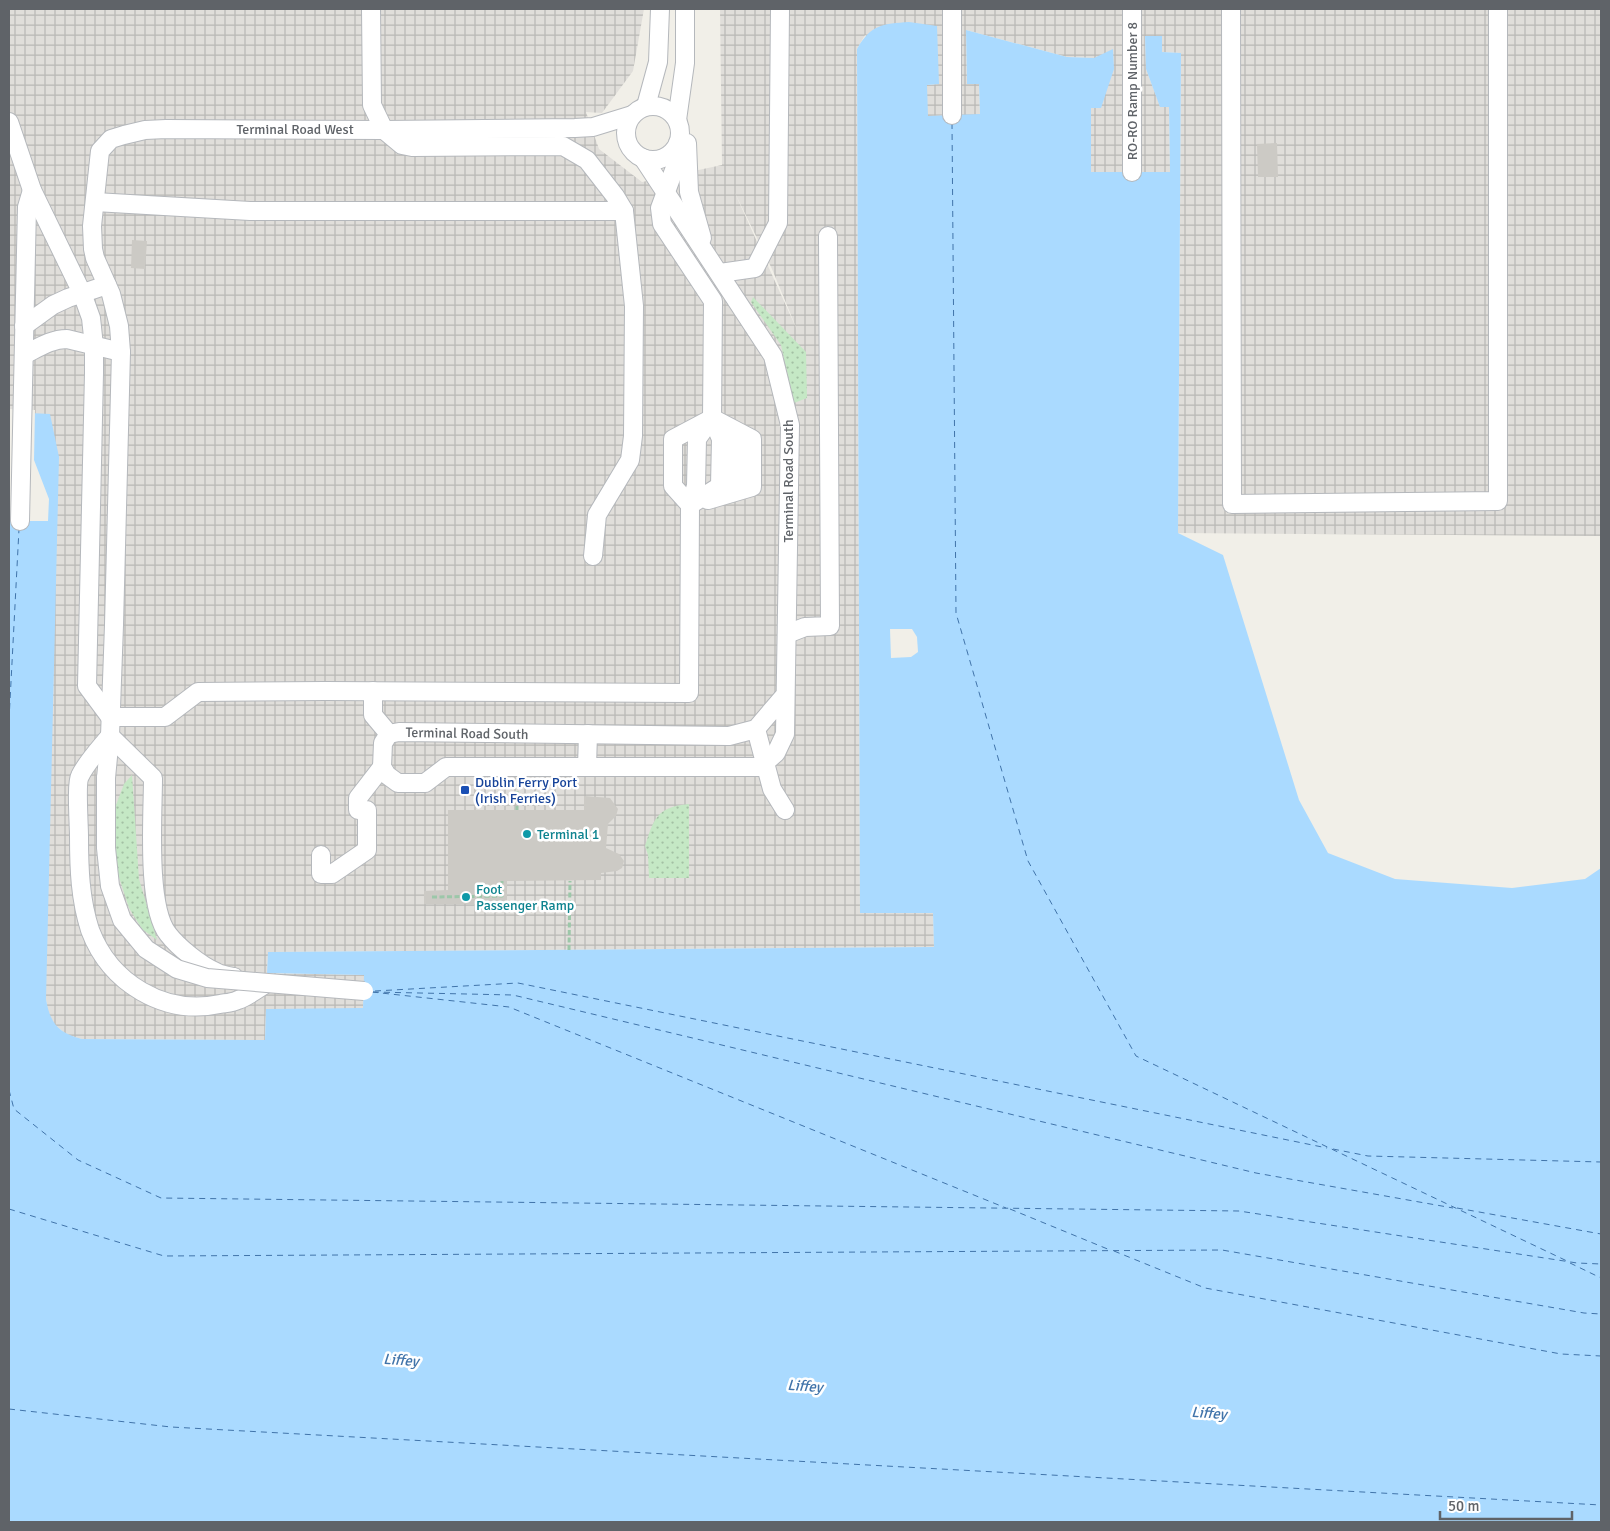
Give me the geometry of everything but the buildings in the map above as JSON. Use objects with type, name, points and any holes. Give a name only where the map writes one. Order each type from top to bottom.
[{"type":"street","points":[[371,9],[372,105],[384,130],[402,145],[412,147],[563,146],[587,160],[615,196],[624,211],[634,306],[633,436],[630,460],[597,515],[592,556]]},
{"type":"street","points":[[660,9],[658,62],[639,110],[628,122],[625,130],[626,138],[629,146],[635,153],[643,158],[659,159],[667,156],[678,131]]},
{"type":"street","name":"Terminal Road South","points":[[685,9],[685,63],[678,131],[686,139],[689,192],[708,258]]},
{"type":"street","points":[[720,274],[755,268],[778,223],[780,9]]},
{"type":"street","name":"RO-RO Ramp Number 8","points":[[1132,9],[1132,172]]},
{"type":"street","points":[[1231,9],[1232,504],[1498,501],[1498,9]]},
{"type":"street","points":[[952,15],[952,115]]},
{"type":"street","points":[[639,110],[655,106],[664,108],[671,113],[678,131],[677,162],[660,208],[662,224],[713,301],[712,418],[721,439],[736,487]]},
{"type":"street","name":"Terminal Road West","points":[[264,985],[364,991],[207,978],[177,969],[146,949],[122,920],[110,886],[106,848],[106,778],[110,736],[121,352],[119,326],[107,285],[93,249],[92,226],[100,151],[111,139],[145,130],[384,130],[593,127],[639,110]]},
{"type":"street","points":[[9,122],[32,190],[82,293],[91,318],[94,346],[93,482],[87,686],[110,717],[165,717],[198,692],[689,693],[690,505],[696,486],[697,439],[712,418]]},
{"type":"street","name":"Terminal Road South","points":[[643,158],[773,356],[790,425],[785,734],[776,753],[765,763]]},
{"type":"street","points":[[20,521],[27,207],[32,190]]},
{"type":"street","points":[[95,202],[250,211],[624,211]]},
{"type":"street","points":[[787,634],[805,627],[830,626],[828,236]]},
{"type":"street","points":[[24,326],[45,310],[68,298],[107,285]]},
{"type":"street","points":[[24,355],[59,339],[121,352]]},
{"type":"street","points":[[690,505],[673,486],[673,439],[712,418]]},
{"type":"street","points":[[712,418],[752,439],[736,487]]},
{"type":"street","points":[[690,505],[736,487]]},
{"type":"street","points":[[690,505],[736,487]]},
{"type":"street","points":[[373,691],[373,716],[389,734]]},
{"type":"street","points":[[785,695],[756,729],[772,789],[785,810]]},
{"type":"street","name":"Terminal Road South","points":[[382,767],[383,743],[389,734],[399,732],[729,736],[756,729]]},
{"type":"street","points":[[587,767],[588,734]]},
{"type":"street","points":[[110,736],[153,778],[153,881],[158,911],[167,933],[187,953],[216,972],[264,985],[238,1001],[210,1006],[180,1006],[155,999],[132,986],[114,969],[101,951],[91,931],[82,902],[79,860],[79,777],[110,736]]},
{"type":"street","points":[[321,855],[321,874],[332,874],[367,850],[367,810],[358,810],[358,798],[382,767],[387,775],[398,783],[426,783],[446,767],[760,768],[765,763]]},
{"type":"path","points":[[517,791],[517,810]]},
{"type":"path","points":[[432,897],[502,896],[502,881]]},
{"type":"path","points":[[569,950],[570,881]]},
{"type":"shaded area","name":"Terminal 1","points":[[9,9],[644,9],[633,71],[602,113],[586,112],[599,149],[642,182],[722,165],[720,9],[1601,9],[1601,536],[1178,533],[1181,53],[1162,52],[1145,36],[1146,69],[1160,106],[1169,107],[1170,172],[1091,172],[1091,108],[1094,58],[1067,57],[966,30],[967,84],[979,84],[980,115],[927,116],[927,85],[938,84],[865,35],[857,49],[860,913],[933,913],[934,947],[268,952],[267,973],[365,975],[363,1009],[266,1009],[265,1040],[82,1039],[67,1035],[54,1024],[48,1013],[46,999],[9,412]],"holes":[[[734,191],[772,269],[798,332]]]},
{"type":"green space","points":[[753,297],[806,352],[807,398],[794,403],[781,345],[751,302]]},
{"type":"green space","points":[[132,775],[139,879],[157,940],[142,929],[129,908],[116,868],[116,805],[124,784]]},
{"type":"green space","points":[[689,804],[689,878],[649,878],[648,855],[645,846],[654,821],[663,811]]},
{"type":"water","name":"Liffey","points":[[909,22],[937,26],[939,84],[927,85],[928,116],[980,114],[979,84],[967,84],[966,30],[1067,57],[1094,58],[1113,49],[1114,69],[1101,108],[1091,108],[1091,172],[1170,172],[1169,107],[1160,107],[1146,69],[1145,36],[1162,36],[1162,52],[1181,53],[1178,533],[1223,555],[1299,800],[1328,853],[1395,879],[1512,888],[1585,879],[1601,868],[1601,1522],[9,1522],[9,412],[50,414],[59,457],[46,999],[50,1015],[56,1026],[67,1034],[82,1039],[265,1040],[266,1009],[363,1008],[364,975],[267,973],[268,952],[934,947],[933,913],[860,913],[857,49],[867,35],[878,27]]},
{"type":"pier","points":[[9,409],[35,410],[34,460],[49,499],[48,521],[9,521]]},
{"type":"pier","points":[[890,629],[912,629],[917,637],[918,652],[911,657],[891,658]]},
{"type":"ferry route","points":[[952,123],[956,613],[1028,861],[1136,1056],[1567,1261]]},
{"type":"ferry route","points":[[9,720],[19,529]]},
{"type":"ferry route","points":[[375,991],[518,983],[1327,1148]]},
{"type":"ferry route","points":[[372,992],[509,1007],[1006,1208]]},
{"type":"ferry route","points":[[373,992],[513,995],[1256,1173],[1453,1208]]},
{"type":"ferry route","points":[[9,1090],[14,1109],[78,1160],[161,1198],[1239,1211],[1577,1263],[1601,1264]]},
{"type":"ferry route","points":[[1333,1149],[1368,1156],[1601,1162]]},
{"type":"ferry route","points":[[1457,1208],[1601,1234]]},
{"type":"ferry route","points":[[9,1209],[164,1256],[1222,1250],[1584,1313],[1601,1314]]},
{"type":"ferry route","points":[[1010,1209],[1110,1250]]},
{"type":"ferry route","points":[[1114,1251],[1205,1288],[1561,1354],[1601,1356]]},
{"type":"ferry route","points":[[1570,1263],[1601,1278]]},
{"type":"ferry route","points":[[9,1409],[171,1427],[1601,1505]]},
{"type":"place","name":"Dublin Ferry Port (Irish Ferries)","points":[[465,790]]},
{"type":"place","name":"Terminal 1","points":[[527,834]]},
{"type":"place","name":"Foot Passenger Ramp","points":[[466,897]]}]
